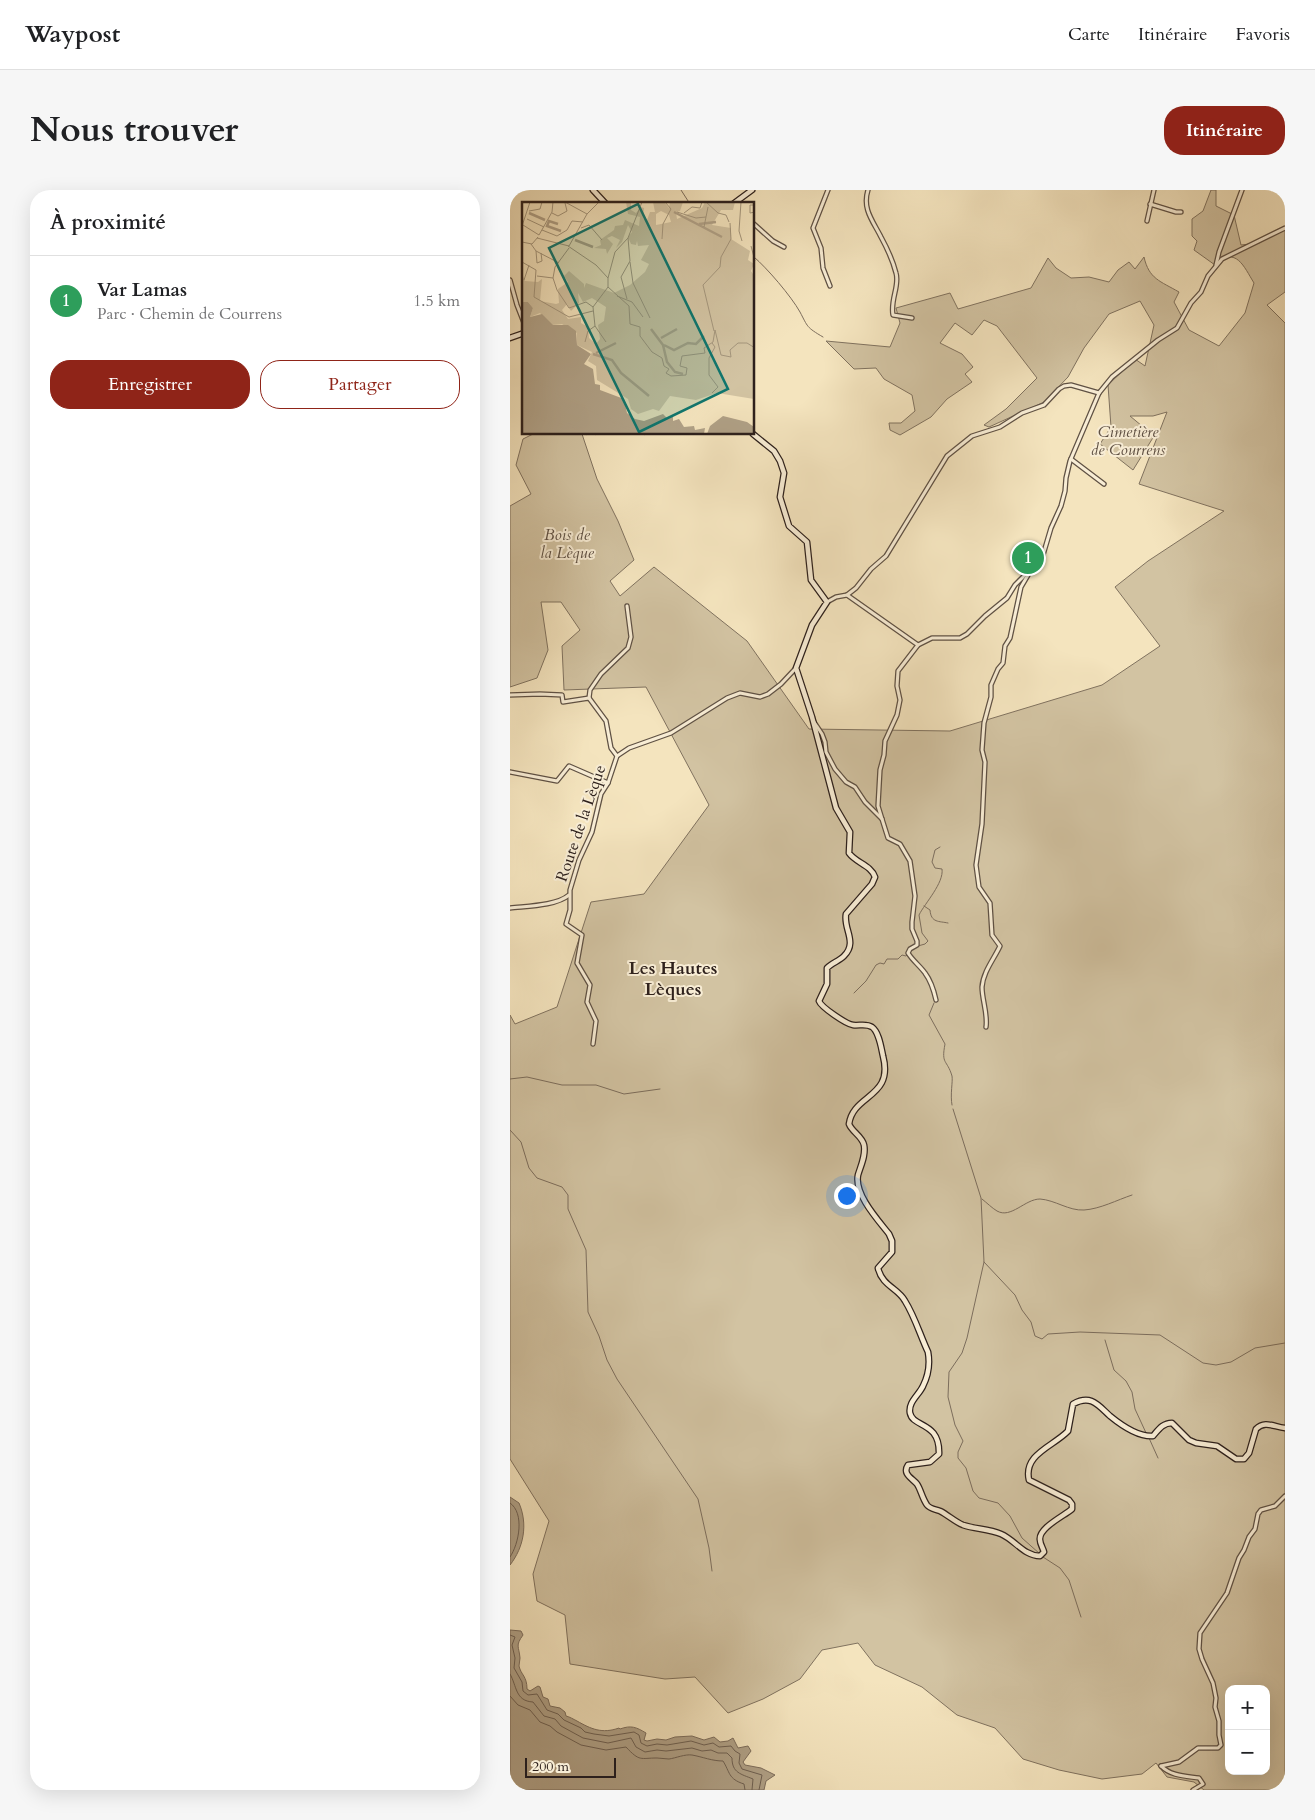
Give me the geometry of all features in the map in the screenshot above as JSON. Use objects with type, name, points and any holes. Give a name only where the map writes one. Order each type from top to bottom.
[{"type":"street","points":[[594,190],[604,202]]},
{"type":"street","points":[[734,202],[747,190]]},
{"type":"street","points":[[734,202],[752,190]]},
{"type":"street","points":[[828,190],[813,228],[821,248],[822,268],[830,286]]},
{"type":"street","points":[[868,190],[866,196],[868,214],[880,235],[897,275],[892,301],[893,315],[912,318]]},
{"type":"street","points":[[1147,221],[1154,190]]},
{"type":"street","points":[[1216,265],[1218,252],[1242,190]]},
{"type":"street","points":[[1150,204],[1181,212]]},
{"type":"street","points":[[755,225],[773,241],[784,247]]},
{"type":"street","points":[[986,1027],[987,1020],[982,986],[1000,946],[992,935],[990,902],[979,887],[976,866],[982,824],[985,762],[982,750],[984,723],[994,677],[1003,663],[1005,646],[1010,638],[1021,587],[1043,555],[1065,492],[1066,478],[1071,459],[1098,393],[1112,377],[1158,340],[1177,328],[1216,265],[1222,259],[1285,228]]},
{"type":"street","points":[[510,280],[516,305],[522,318]]},
{"type":"street","points":[[510,338],[522,334]]},
{"type":"street","points":[[1098,393],[1071,385],[1064,386],[1058,389],[1044,405],[1022,413],[1000,426],[972,436],[958,446],[946,458],[886,556],[847,595],[836,597],[827,602],[812,625],[796,668],[812,717],[836,808],[850,832],[849,853],[854,859],[872,871],[875,877],[872,884],[846,914],[845,919],[850,946],[843,957],[826,968],[827,984],[819,1001],[823,1007],[850,1024],[866,1025],[873,1028],[883,1056],[885,1072],[882,1082],[877,1090],[852,1113],[849,1124],[864,1144],[865,1153],[858,1176],[859,1191],[892,1241],[892,1252],[878,1268],[880,1275],[889,1286],[904,1298],[928,1352],[929,1360],[925,1381],[910,1406],[910,1415],[934,1433],[939,1445],[939,1454],[930,1462],[912,1464],[906,1468],[906,1473],[917,1484],[927,1506],[961,1524],[998,1532],[1028,1553],[1040,1556],[1044,1552],[1040,1536],[1047,1526],[1072,1509],[1072,1504],[1070,1500],[1029,1480],[1027,1472],[1032,1461],[1040,1452],[1068,1431],[1071,1409],[1073,1404],[1078,1401],[1095,1402],[1120,1422],[1145,1436],[1153,1436],[1160,1427],[1167,1423],[1172,1423],[1189,1440],[1217,1446],[1236,1459],[1244,1459],[1249,1453],[1256,1428],[1259,1426],[1266,1423],[1285,1428]]},
{"type":"street","points":[[754,435],[774,451],[780,461],[784,473],[780,497],[789,526],[807,542],[811,580],[827,602]]},
{"type":"street","points":[[1071,459],[1104,484]]},
{"type":"street","points":[[936,1000],[933,988],[924,972],[908,953],[910,949],[917,945],[912,929],[915,896],[910,861],[900,844],[888,838],[878,806],[880,770],[888,733],[897,715],[900,700],[897,686],[898,671],[918,646],[936,637],[964,637],[1007,598],[1015,585],[1033,568]]},
{"type":"street","points":[[847,595],[918,646]]},
{"type":"street","points":[[588,698],[590,690],[601,674],[628,648],[631,637],[627,606]]},
{"type":"street","name":"Route de la Lèque","points":[[593,1044],[596,1022],[587,1002],[590,985],[577,963],[582,935],[566,924],[570,910],[570,895],[579,860],[592,832],[601,794],[608,783],[617,756],[629,748],[671,733],[727,698],[740,693],[760,697],[768,694],[781,684],[796,668]]},
{"type":"street","points":[[510,696],[562,695],[563,702],[588,698]]},
{"type":"street","points":[[588,698],[606,721],[611,748],[617,756]]},
{"type":"street","points":[[812,717],[822,734],[826,752],[835,770],[846,782],[855,787],[865,802],[882,819]]},
{"type":"street","points":[[510,772],[557,781],[569,766],[608,783]]},
{"type":"street","points":[[510,908],[544,904],[565,899],[570,895]]},
{"type":"street","points":[[1193,1790],[1203,1784],[1199,1778],[1181,1776],[1163,1769],[1161,1766],[1179,1762],[1198,1748],[1218,1748],[1221,1745],[1219,1735],[1220,1721],[1215,1707],[1216,1698],[1213,1683],[1200,1654],[1200,1633],[1227,1593],[1239,1558],[1249,1537],[1256,1529],[1258,1514],[1261,1510],[1274,1506],[1285,1496]]},
{"type":"green space","points":[[1211,190],[1216,190],[1216,206],[1234,215],[1241,245],[1259,243],[1285,228],[1285,292],[1267,305],[1285,323],[1285,1790],[1204,1790],[1194,1782],[1167,1777],[1156,1763],[1142,1774],[1102,1779],[1059,1770],[1023,1759],[995,1728],[957,1715],[922,1687],[875,1665],[858,1643],[822,1650],[800,1679],[763,1699],[728,1713],[695,1677],[665,1679],[570,1664],[565,1615],[537,1601],[533,1574],[549,1521],[510,1459],[510,1015],[515,1024],[557,1007],[591,902],[644,894],[709,805],[646,687],[564,690],[562,646],[580,630],[561,602],[541,602],[548,650],[537,678],[510,687],[510,506],[531,494],[516,465],[523,439],[531,435],[582,435],[597,479],[618,521],[634,560],[610,581],[620,596],[654,567],[747,641],[809,729],[950,731],[1102,685],[1160,646],[1115,587],[1148,561],[1224,511],[1139,484],[1167,412],[1153,416],[1130,416],[1154,436],[1133,470],[1100,444],[1111,427],[1108,385],[1135,359],[1145,366],[1154,325],[1140,301],[1109,314],[1084,348],[1068,377],[1044,402],[989,427],[984,425],[1006,409],[1037,378],[997,326],[984,320],[972,335],[955,323],[940,343],[962,354],[973,367],[965,374],[972,382],[947,399],[931,417],[900,435],[890,430],[889,423],[901,423],[915,411],[912,395],[884,379],[876,368],[854,369],[826,341],[890,347],[900,323],[896,308],[950,293],[958,309],[1031,288],[1048,258],[1056,268],[1071,278],[1089,277],[1109,282],[1118,270],[1129,262],[1135,269],[1144,257],[1149,270],[1156,279],[1179,292],[1174,302],[1189,330],[1219,346],[1245,313],[1254,283],[1239,260],[1229,257],[1222,259],[1215,265],[1194,250],[1197,241],[1192,236],[1192,219],[1203,211]]},
{"type":"water","points":[[510,1497],[519,1503],[524,1527],[519,1551],[510,1565]]},
{"type":"water","points":[[510,1630],[521,1631],[523,1635],[518,1644],[519,1666],[526,1681],[527,1689],[530,1691],[538,1686],[540,1687],[543,1697],[548,1699],[550,1706],[560,1708],[565,1712],[566,1716],[602,1731],[627,1727],[636,1728],[646,1733],[644,1740],[647,1741],[692,1736],[704,1740],[714,1737],[720,1742],[733,1738],[738,1748],[748,1746],[751,1751],[743,1762],[745,1765],[761,1768],[775,1775],[766,1781],[764,1790],[510,1790]]},
{"type":"waterway","points":[[681,190],[689,202]]},
{"type":"waterway","points":[[755,258],[785,290],[808,326],[823,337]]},
{"type":"waterway","points":[[918,946],[928,941],[922,933],[919,915],[934,893],[942,875],[942,869],[935,868],[932,862],[935,850],[940,847]]},
{"type":"waterway","points":[[924,906],[930,910],[934,919],[948,923]]},
{"type":"waterway","points":[[854,993],[866,981],[876,965],[884,964],[887,959],[898,959],[902,955],[906,956],[908,954]]},
{"type":"waterway","points":[[934,1003],[929,1015],[945,1044],[944,1059],[952,1076],[952,1105]]},
{"type":"waterway","points":[[510,1079],[527,1077],[562,1085],[596,1085],[624,1094],[660,1089]]},
{"type":"waterway","points":[[953,1109],[981,1198],[984,1262],[967,1338],[962,1353],[949,1372],[948,1397],[955,1425],[963,1441],[958,1452],[958,1458],[966,1468],[973,1491],[979,1498],[998,1503],[1010,1516],[1022,1538],[1040,1554]]},
{"type":"waterway","points":[[510,1130],[521,1142],[529,1168],[537,1178],[562,1187],[568,1195],[568,1209],[586,1250],[588,1312],[607,1360],[617,1379],[698,1499],[712,1571]]},
{"type":"waterway","points":[[982,1199],[995,1210],[1002,1213],[1013,1211],[1029,1202],[1040,1199],[1073,1209],[1084,1210],[1102,1206],[1132,1195]]},
{"type":"waterway","points":[[984,1262],[1015,1295],[1022,1310],[1031,1322],[1035,1336],[1042,1339],[1048,1334],[1080,1332],[1160,1335],[1203,1363],[1216,1365],[1231,1362],[1255,1348],[1285,1343]]},
{"type":"waterway","points":[[1105,1340],[1114,1370],[1126,1381],[1132,1392],[1135,1409],[1147,1435]]},
{"type":"waterway","points":[[1149,1438],[1158,1458]]},
{"type":"waterway","points":[[1043,1557],[1060,1568],[1069,1580],[1081,1617]]},
{"type":"place","name":"Var Lamas","points":[[1028,558]]},
{"type":"district","name":"Les Hautes Lèques","points":[[673,978]]},
{"type":"park label","name":"Cimetière de Courrens","points":[[1128,440]]},
{"type":"park label","name":"Bois de la Lèque","points":[[567,543]]}]
